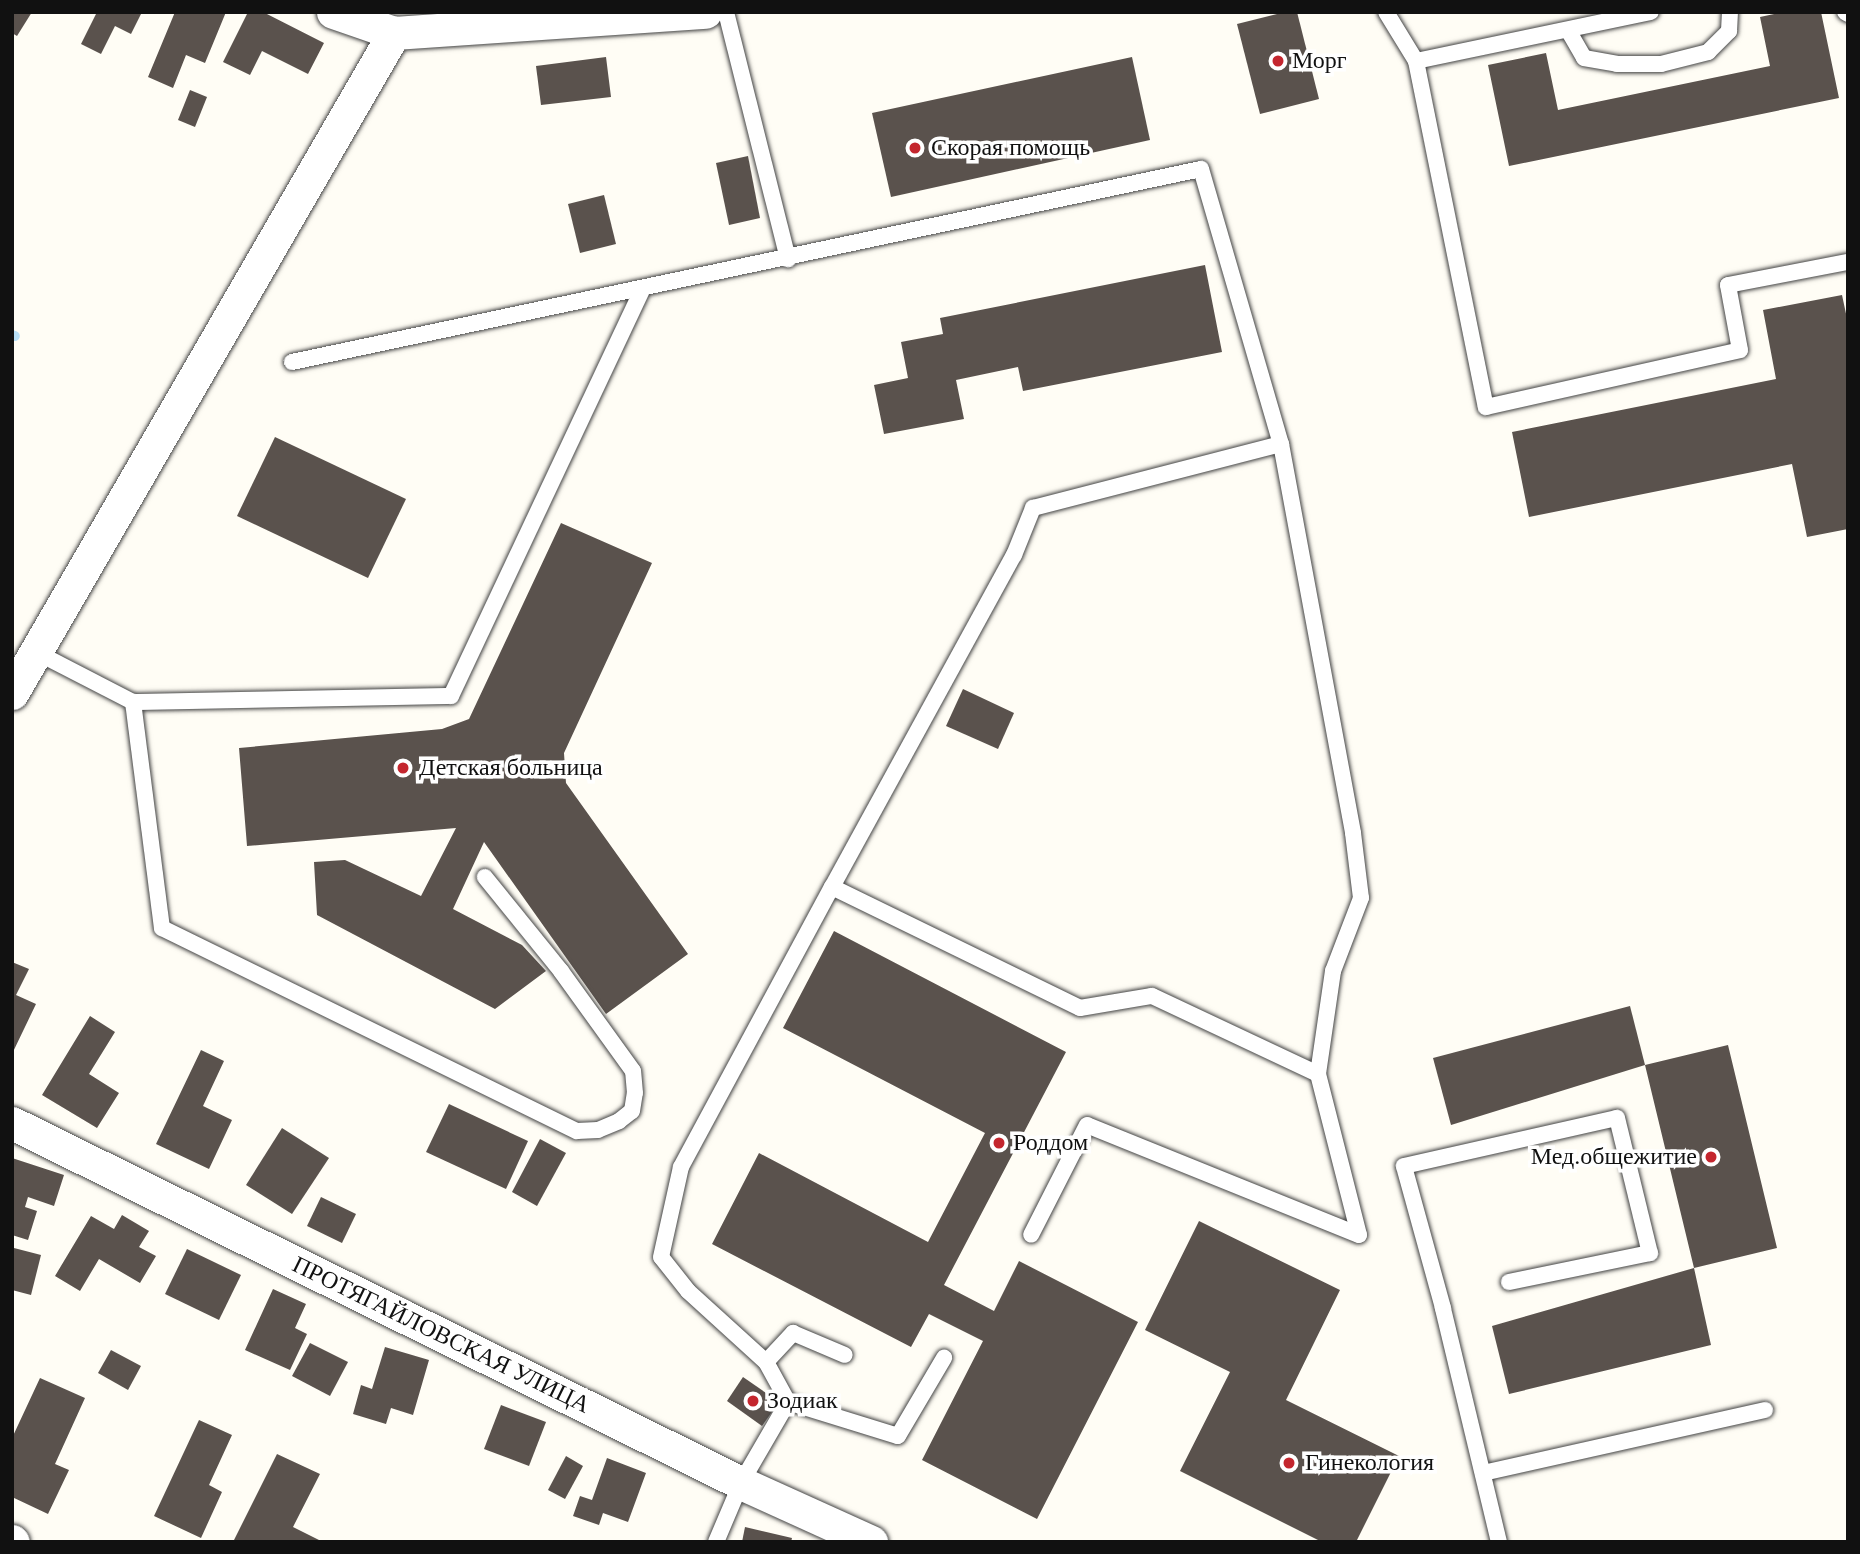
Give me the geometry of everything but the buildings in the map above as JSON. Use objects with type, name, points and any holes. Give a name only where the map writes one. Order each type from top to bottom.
[{"type":"street","points":[[333,12],[394,33],[705,12]]},
{"type":"street","points":[[12,693],[38,653],[394,33]]},
{"type":"street","name":"ПРОТЯГАЙЛОВСКАЯ УЛИЦА","points":[[12,1123],[741,1483],[871,1542]]},
{"type":"lane","points":[[726,12],[788,258]]},
{"type":"lane","points":[[1386,12],[1416,61],[1486,407],[1740,350],[1728,285],[1848,262]]},
{"type":"lane","points":[[1416,61],[1651,12]]},
{"type":"lane","points":[[1568,30],[1584,58],[1616,64],[1661,64],[1708,52],[1729,31],[1730,12]]},
{"type":"lane","points":[[292,362],[642,290],[1201,169],[1281,444],[1353,834],[1361,898],[1333,971],[1318,1074],[1359,1235],[1087,1125],[1031,1235]]},
{"type":"lane","points":[[38,653],[133,702],[451,696],[642,290]]},
{"type":"lane","points":[[944,1358],[898,1436],[788,1402],[765,1362],[688,1291],[661,1257],[681,1167],[1014,555],[1032,508],[1281,444]]},
{"type":"lane","points":[[133,702],[162,928],[577,1131],[598,1130],[619,1121],[632,1111],[635,1093],[633,1072],[561,971],[485,877]]},
{"type":"lane","points":[[832,887],[1080,1008],[1152,996],[1318,1074]]},
{"type":"lane","points":[[1499,1542],[1443,1308],[1404,1166],[1617,1118],[1650,1253],[1508,1282]]},
{"type":"lane","points":[[765,1362],[793,1333],[845,1355]]},
{"type":"lane","points":[[716,1542],[741,1483],[788,1402]]},
{"type":"lane","points":[[1483,1473],[1765,1410]]},
{"type":"place","name":"Морг","points":[[1278,61]]},
{"type":"place","name":"Скорая помощь","points":[[915,148]]},
{"type":"place","name":"Детская больница","points":[[403,768]]},
{"type":"place","name":"Роддом","points":[[999,1143]]},
{"type":"place","name":"Мед.общежитие","points":[[1711,1157]]},
{"type":"place","name":"Зодиак","points":[[753,1401]]},
{"type":"place","name":"Гинекология","points":[[1289,1463]]}]
